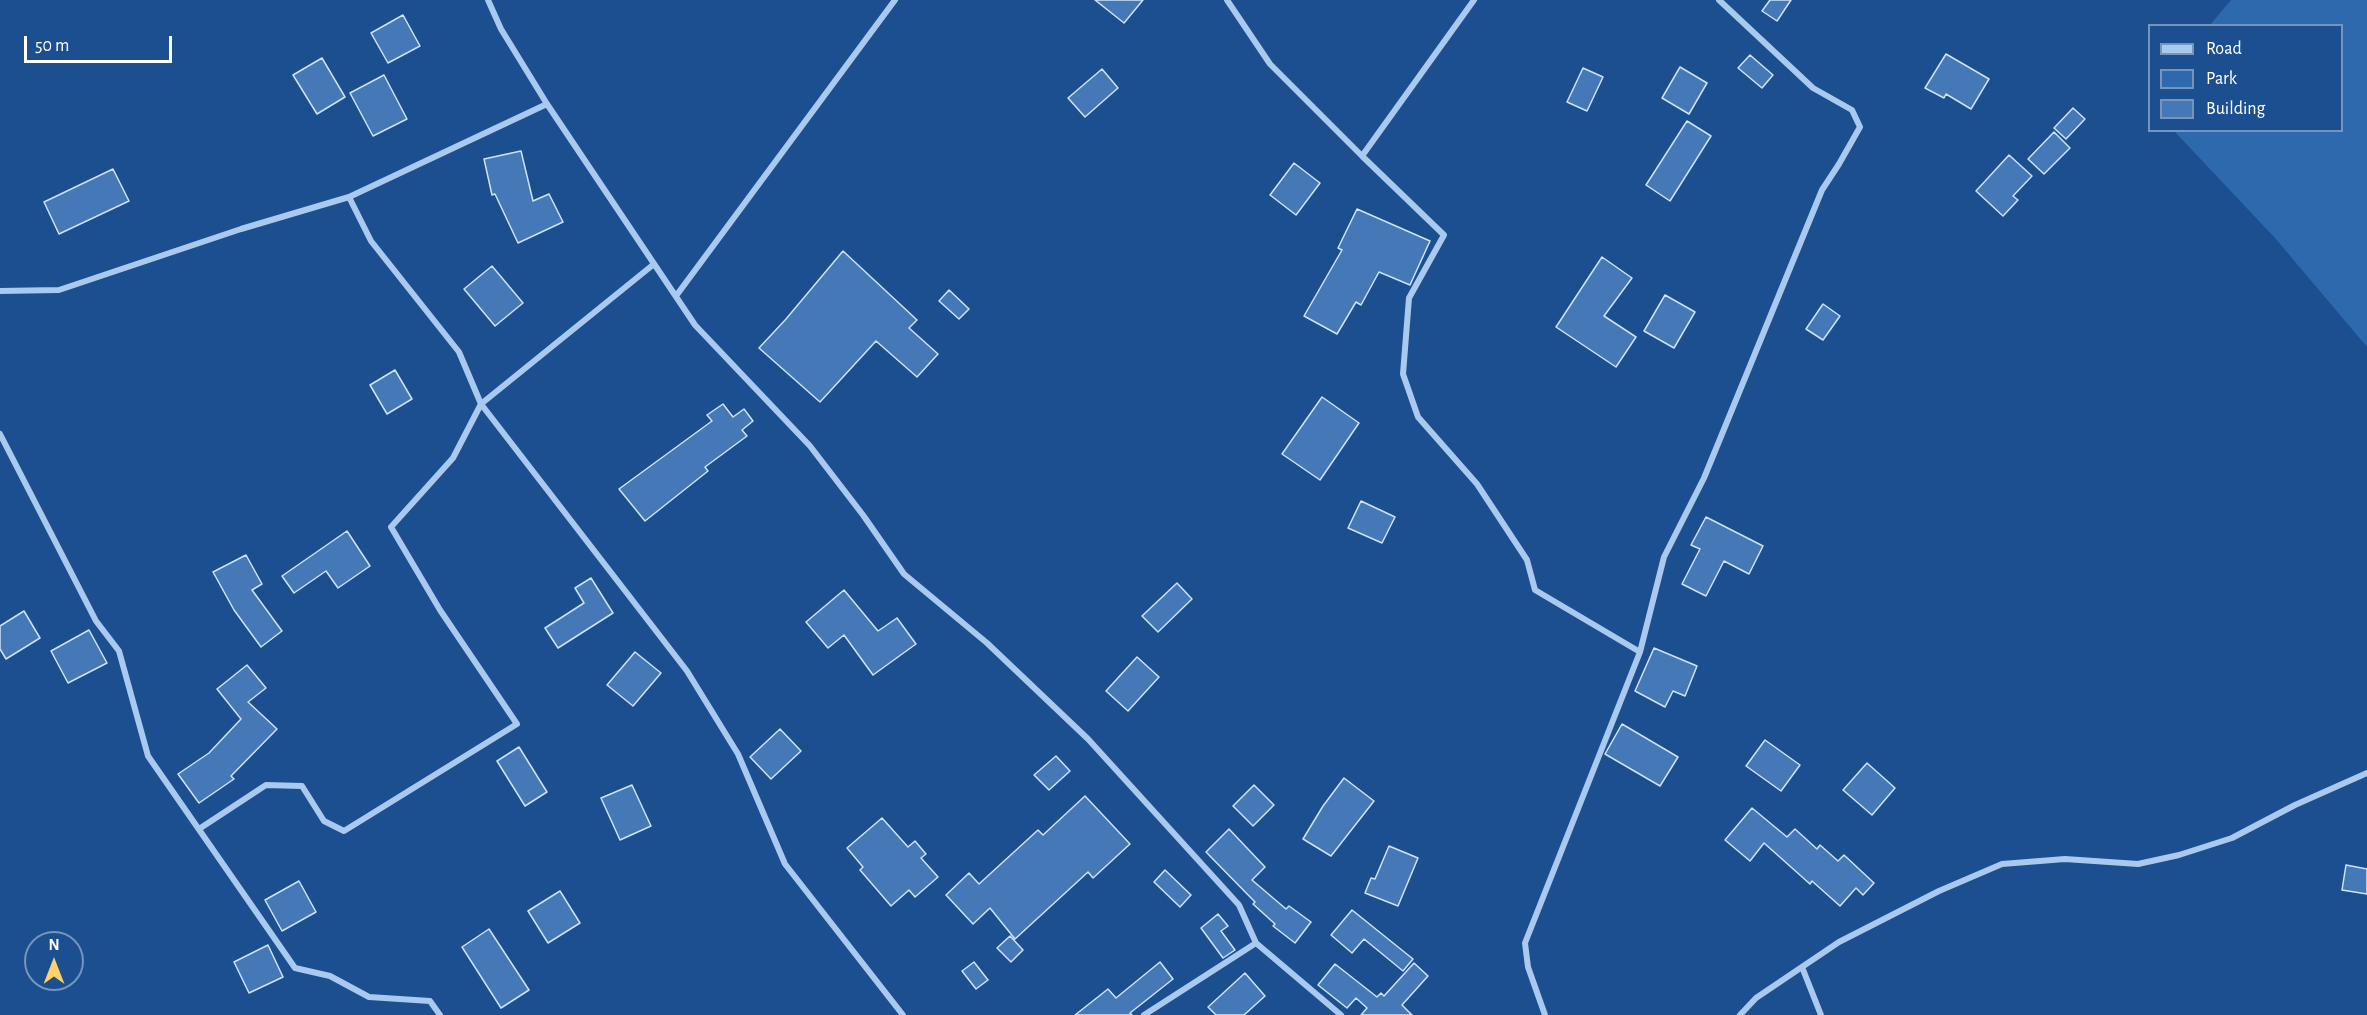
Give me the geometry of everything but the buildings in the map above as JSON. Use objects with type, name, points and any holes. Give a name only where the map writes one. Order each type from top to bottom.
[{"type":"street","points":[[488,0],[501,29],[547,104],[695,325],[810,446],[863,515],[904,574],[987,643],[1088,739],[1239,905],[1256,943],[1341,1015]]},
{"type":"street","points":[[676,296],[895,0]]},
{"type":"street","points":[[1227,0],[1270,64],[1444,235],[1409,298],[1403,374],[1418,417],[1477,484],[1527,560],[1535,590],[1640,652]]},
{"type":"street","points":[[1362,156],[1474,0]]},
{"type":"street","points":[[1545,1015],[1528,967],[1525,942],[1640,652],[1664,557],[1704,478],[1822,190],[1860,127],[1852,110],[1813,88],[1719,0]]},
{"type":"street","points":[[0,291],[59,290],[241,229],[349,197],[547,104]]},
{"type":"street","points":[[349,197],[371,241],[459,351],[481,404],[687,671],[738,754],[785,864],[903,1015]]},
{"type":"street","points":[[199,829],[266,784],[302,786],[324,821],[344,831],[517,724],[440,610],[391,526],[453,458],[481,404],[654,264]]},
{"type":"street","points":[[0,434],[96,621],[119,651],[148,756],[295,968],[330,976],[369,997],[430,1000],[440,1015]]},
{"type":"street","points":[[1740,1015],[1756,998],[1839,942],[1939,891],[2002,864],[2065,859],[2138,864],[2179,855],[2232,838],[2295,805],[2367,773]]},
{"type":"street","points":[[1144,1015],[1256,943]]},
{"type":"street","points":[[1802,967],[1821,1015]]},
{"type":"green space","points":[[2231,0],[2367,0],[2367,347],[2275,238],[2175,132],[2343,132],[2343,24],[2211,24]]}]
